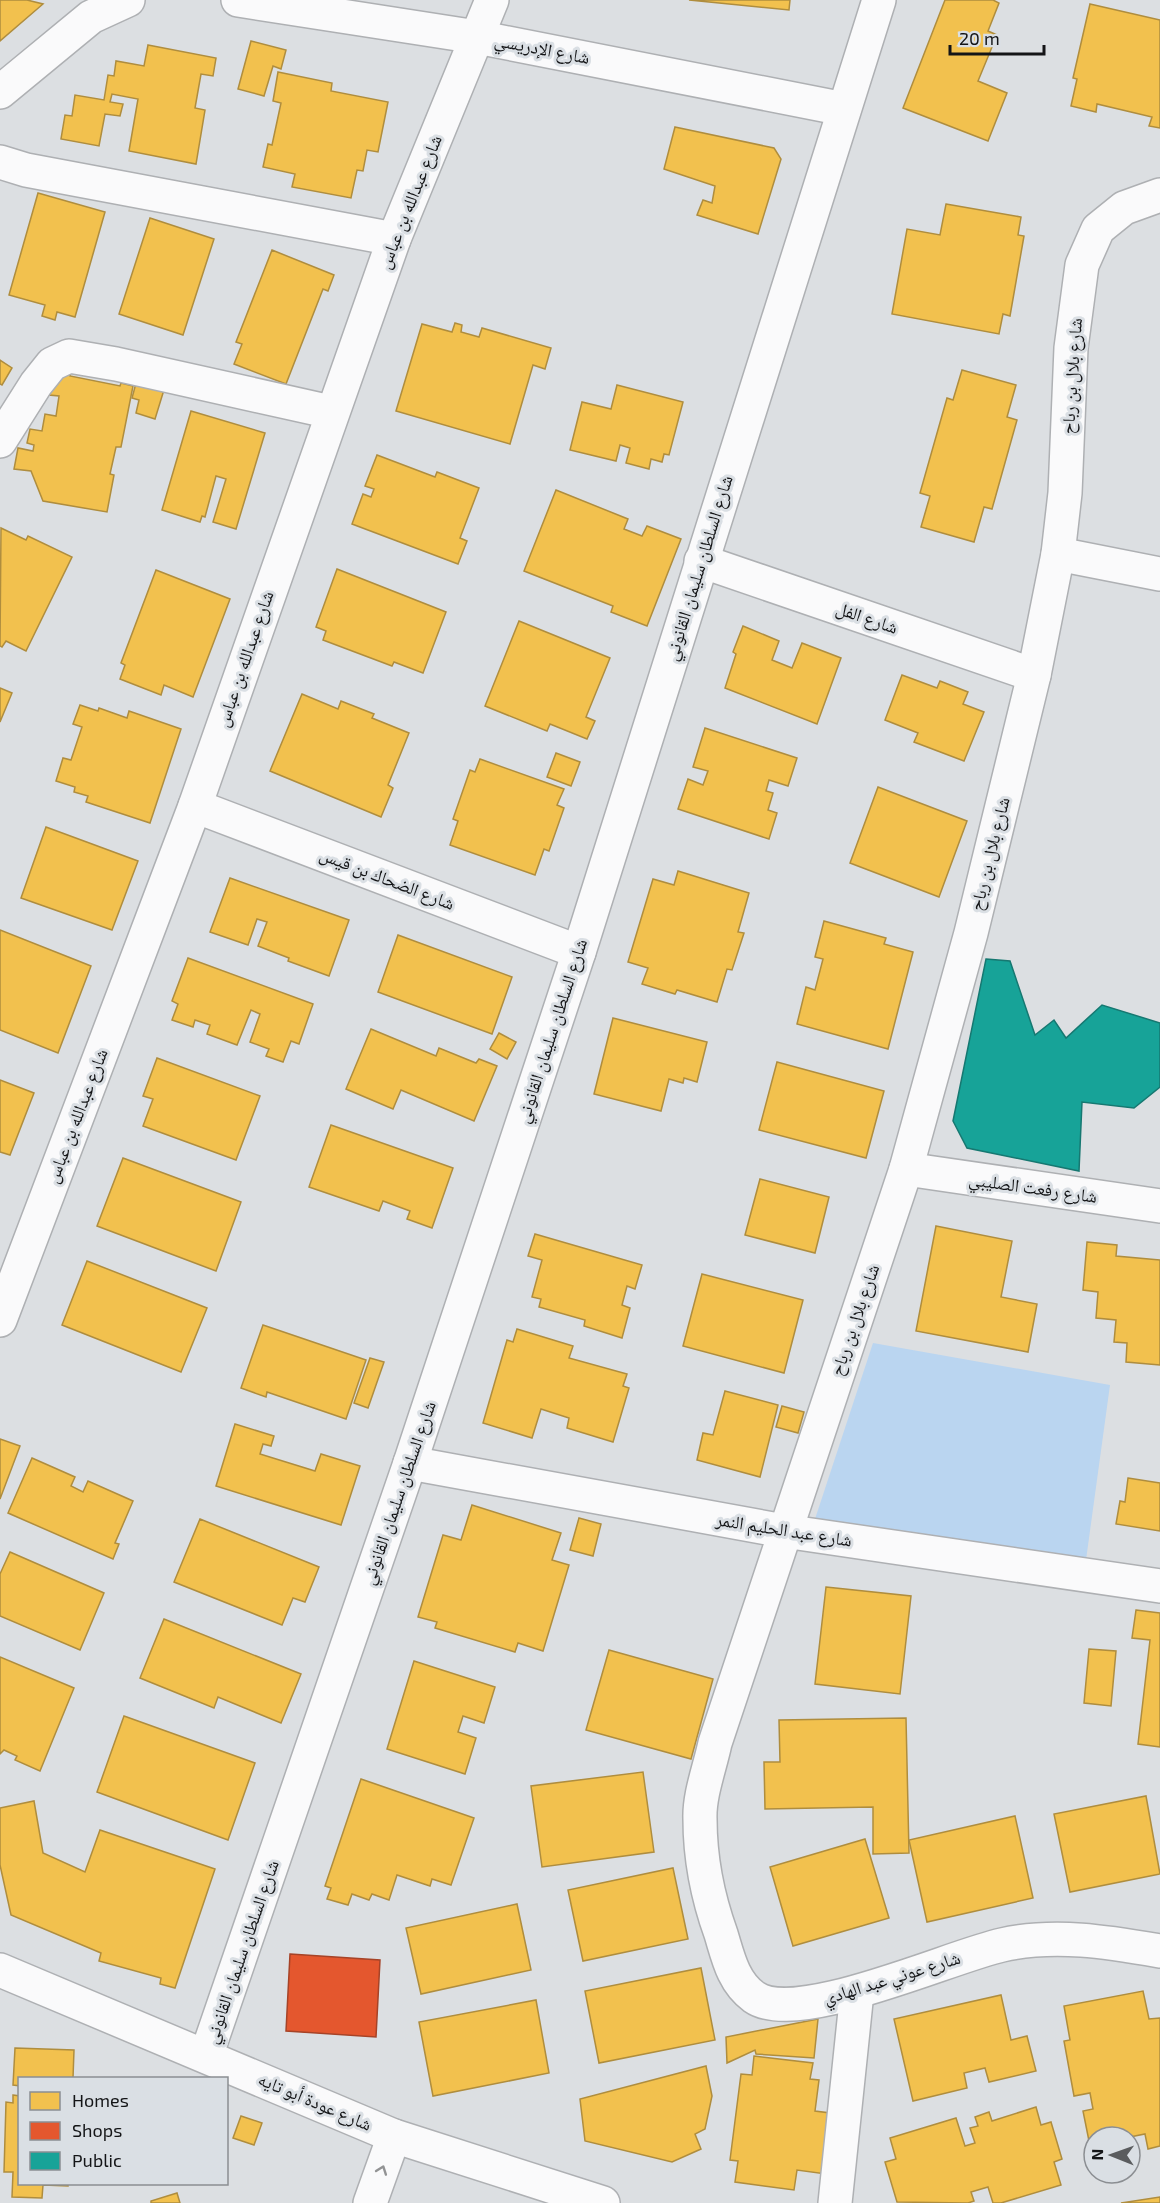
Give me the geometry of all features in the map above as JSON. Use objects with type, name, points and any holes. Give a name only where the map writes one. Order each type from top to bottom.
[{"type":"street","points":[[0,92],[91,17],[128,0]]},
{"type":"street","name":"شارع الإدريسي","points":[[238,0],[477,37],[844,109]]},
{"type":"street","name":"شارع عبدالله بن عباس","points":[[0,1320],[195,806],[331,412],[394,239],[492,0]]},
{"type":"street","name":"شارع السلطان سليمان القانوني","points":[[206,2056],[410,1463],[579,952],[879,0]]},
{"type":"street","points":[[0,162],[26,170],[394,239]]},
{"type":"street","name":"شارع بلال بن رباح","points":[[784,1531],[906,1169],[971,933],[1034,675],[1058,554],[1065,493],[1071,348],[1082,265],[1098,229],[1124,208],[1160,195]]},
{"type":"street","points":[[0,441],[52,364],[69,356],[116,364],[331,412]]},
{"type":"street","points":[[1058,554],[1160,574]]},
{"type":"street","name":"شارع الفل","points":[[701,561],[1034,675]]},
{"type":"street","name":"شارع الضحاك بن قيس","points":[[195,806],[579,952]]},
{"type":"street","name":"شارع رفعت الصليبي","points":[[906,1169],[1160,1206]]},
{"type":"street","name":"شارع عبد الحليم النمر","points":[[410,1463],[784,1531],[1160,1586]]},
{"type":"street","name":"شارع عوني عبد الهادي","points":[[784,1531],[715,1743],[699,1817],[704,1866],[714,1916],[735,1977],[755,1998],[778,2004],[800,2004],[857,1992],[947,1960],[1004,1945],[1062,1939],[1101,1941],[1160,1951]]},
{"type":"street","name":"شارع عودة أبو تايه","points":[[0,1970],[394,2136],[603,2203]]},
{"type":"street","points":[[835,2203],[857,1992]]},
{"type":"street","points":[[370,2203],[394,2136]]},
{"type":"shaded area","points":[[873,1343],[1110,1385],[1086,1560],[815,1519]]},
{"type":"building: Homes","points":[[0,0],[27,0],[43,4],[0,41]]},
{"type":"building: Homes","points":[[689,0],[790,0],[789,10]]},
{"type":"building: Homes","points":[[945,0],[993,0],[999,3],[988,31],[997,35],[978,81],[1007,93],[988,141],[903,108]]},
{"type":"building: Homes","points":[[1090,4],[1160,20],[1160,128],[1149,126],[1152,117],[1097,104],[1096,112],[1071,106],[1077,79],[1073,78]]},
{"type":"building: Homes","points":[[251,41],[286,50],[281,69],[273,66],[264,96],[238,89]]},
{"type":"building: Homes","points":[[148,45],[216,58],[213,76],[201,74],[195,108],[205,110],[196,164],[129,151],[138,99],[112,94],[110,102],[123,104],[120,116],[105,114],[99,146],[61,139],[65,115],[72,116],[75,95],[104,100],[108,75],[114,76],[116,61],[144,66]]},
{"type":"building: Homes","points":[[278,72],[332,83],[331,91],[388,102],[378,152],[367,150],[363,171],[357,170],[351,198],[292,187],[295,174],[263,167],[268,144],[272,145],[281,103],[273,101]]},
{"type":"building: Homes","points":[[675,127],[774,148],[781,159],[758,234],[697,215],[703,200],[712,203],[715,186],[664,169]]},
{"type":"building: Homes","points":[[38,193],[105,212],[75,317],[57,312],[55,320],[42,316],[45,305],[9,295]]},
{"type":"building: Homes","points":[[946,204],[1021,217],[1018,235],[1024,236],[1010,316],[1003,314],[999,334],[892,314],[907,229],[940,235]]},
{"type":"building: Homes","points":[[150,218],[214,239],[183,335],[119,314]]},
{"type":"building: Homes","points":[[272,250],[334,275],[328,291],[323,289],[286,384],[234,364],[242,344],[236,342]]},
{"type":"building: Homes","points":[[455,323],[462,325],[461,332],[479,337],[482,328],[551,348],[545,369],[533,365],[510,444],[396,411],[422,324],[452,332]]},
{"type":"building: Homes","points":[[0,360],[12,368],[2,385],[0,384]]},
{"type":"building: Homes","points":[[55,364],[71,367],[70,376],[120,386],[121,383],[133,386],[121,447],[116,447],[110,474],[114,475],[107,512],[43,501],[31,471],[14,469],[18,448],[33,451],[34,445],[27,443],[30,429],[42,431],[45,414],[56,416],[59,396],[49,395]]},
{"type":"building: Homes","points":[[962,370],[1016,385],[1007,417],[1017,420],[992,509],[984,507],[974,542],[921,527],[930,496],[920,493],[947,398],[953,400]]},
{"type":"building: Homes","points":[[139,372],[167,380],[155,419],[136,413],[139,400],[132,398]]},
{"type":"building: Homes","points":[[617,385],[683,402],[669,455],[664,454],[662,462],[651,459],[649,469],[626,463],[630,448],[620,445],[616,461],[570,450],[582,402],[611,409]]},
{"type":"building: Homes","points":[[191,411],[265,433],[236,529],[213,522],[226,479],[216,476],[205,517],[202,516],[200,522],[162,510]]},
{"type":"building: Homes","points":[[377,455],[435,477],[437,472],[479,488],[460,538],[467,541],[458,564],[352,524],[363,494],[371,497],[374,489],[365,486]]},
{"type":"building: Homes","points":[[556,490],[628,519],[624,529],[642,536],[647,526],[681,539],[647,626],[611,612],[613,606],[524,571]]},
{"type":"building: Homes","points":[[1,528],[26,540],[28,536],[72,557],[26,651],[6,641],[2,647],[0,646]]},
{"type":"building: Homes","points":[[337,569],[446,612],[423,673],[394,662],[392,666],[323,640],[326,631],[316,627]]},
{"type":"building: Homes","points":[[156,570],[230,599],[193,697],[164,685],[161,695],[120,679],[125,665],[121,663]]},
{"type":"building: Homes","points":[[519,621],[610,658],[586,717],[595,721],[587,739],[550,724],[547,731],[485,706]]},
{"type":"building: Homes","points":[[743,626],[779,641],[772,660],[792,668],[802,643],[841,658],[817,724],[725,688],[736,654],[733,652]]},
{"type":"building: Homes","points":[[902,675],[937,688],[940,681],[968,692],[963,704],[984,712],[964,761],[914,742],[918,733],[885,720]]},
{"type":"building: Homes","points":[[0,688],[12,693],[0,722]]},
{"type":"building: Homes","points":[[302,694],[338,709],[341,701],[374,714],[372,718],[409,733],[388,785],[393,788],[381,817],[270,771]]},
{"type":"building: Homes","points":[[80,705],[98,711],[99,708],[127,718],[129,711],[181,729],[150,823],[86,802],[88,796],[74,792],[75,787],[56,781],[63,758],[71,760],[82,727],[73,724]]},
{"type":"building: Homes","points":[[705,728],[797,758],[788,786],[769,780],[766,791],[773,793],[768,810],[777,813],[769,839],[678,809],[688,779],[703,785],[708,771],[693,767]]},
{"type":"building: Homes","points":[[556,753],[580,762],[571,786],[547,777]]},
{"type":"building: Homes","points":[[480,759],[564,789],[557,805],[564,808],[549,851],[544,849],[535,875],[450,845],[458,821],[453,819],[470,770],[475,772]]},
{"type":"building: Homes","points":[[878,787],[967,821],[939,897],[850,863]]},
{"type":"building: Homes","points":[[46,827],[138,861],[112,930],[21,898]]},
{"type":"building: Homes","points":[[678,871],[749,893],[738,932],[744,933],[732,970],[727,969],[717,1002],[677,990],[675,994],[642,984],[648,968],[628,962],[653,879],[674,885]]},
{"type":"building: Homes","points":[[230,878],[349,920],[329,976],[288,961],[289,958],[258,946],[267,922],[257,919],[248,945],[210,932]]},
{"type":"building: Homes","points":[[824,921],[886,938],[884,944],[913,952],[888,1049],[797,1024],[806,987],[815,990],[823,959],[815,957]]},
{"type":"building: Homes","points":[[0,930],[91,966],[58,1053],[0,1030]]},
{"type":"building: Homes","points":[[398,935],[512,977],[492,1034],[378,992]]},
{"type":"building: Homes","points":[[188,958],[313,1004],[299,1044],[291,1041],[283,1062],[266,1056],[269,1049],[250,1042],[260,1014],[251,1010],[237,1045],[207,1034],[210,1025],[195,1020],[193,1027],[172,1020],[178,1004],[172,1001]]},
{"type":"building: Homes","points":[[613,1018],[707,1042],[697,1082],[684,1078],[683,1083],[669,1079],[661,1111],[594,1094]]},
{"type":"building: Homes","points":[[371,1029],[436,1056],[439,1048],[476,1063],[479,1059],[497,1066],[474,1121],[401,1090],[393,1109],[346,1089]]},
{"type":"building: Homes","points":[[499,1033],[516,1042],[507,1059],[490,1049]]},
{"type":"building: Homes","points":[[157,1058],[260,1096],[236,1160],[143,1126],[153,1099],[143,1096]]},
{"type":"building: Homes","points":[[777,1062],[884,1091],[866,1158],[759,1130]]},
{"type":"building: Homes","points":[[0,1080],[34,1093],[10,1155],[0,1152]]},
{"type":"building: Homes","points":[[331,1125],[453,1168],[432,1228],[407,1219],[410,1211],[383,1201],[379,1211],[309,1187]]},
{"type":"building: Homes","points":[[123,1158],[241,1202],[216,1271],[97,1226]]},
{"type":"building: Homes","points":[[760,1179],[829,1197],[815,1253],[745,1235]]},
{"type":"building: Homes","points":[[936,1226],[1012,1241],[1001,1297],[1037,1304],[1028,1352],[916,1331]]},
{"type":"building: Homes","points":[[535,1234],[642,1265],[635,1289],[627,1286],[622,1305],[630,1308],[622,1338],[584,1326],[585,1320],[539,1307],[541,1299],[532,1297],[542,1260],[528,1256]]},
{"type":"building: Homes","points":[[1087,1242],[1117,1245],[1116,1256],[1160,1260],[1160,1365],[1126,1362],[1127,1343],[1114,1342],[1116,1320],[1096,1318],[1098,1292],[1083,1290]]},
{"type":"building: Homes","points":[[87,1261],[207,1308],[181,1372],[62,1325]]},
{"type":"building: Homes","points":[[702,1274],[803,1300],[784,1373],[683,1346]]},
{"type":"building: Homes","points":[[263,1325],[366,1360],[346,1419],[267,1392],[266,1397],[241,1388]]},
{"type":"building: Homes","points":[[517,1329],[573,1346],[569,1358],[627,1374],[623,1386],[629,1388],[613,1442],[567,1428],[569,1418],[541,1409],[532,1438],[483,1423],[507,1340],[513,1342]]},
{"type":"building: Homes","points":[[370,1358],[384,1362],[368,1408],[354,1403]]},
{"type":"building: Homes","points":[[725,1391],[778,1405],[760,1477],[697,1460],[703,1433],[713,1435]]},
{"type":"building: Homes","points":[[782,1406],[804,1412],[798,1433],[776,1427]]},
{"type":"building: Homes","points":[[235,1424],[274,1436],[271,1446],[263,1444],[260,1454],[315,1471],[321,1454],[360,1466],[341,1525],[216,1486]]},
{"type":"building: Homes","points":[[0,1439],[20,1446],[0,1499]]},
{"type":"building: Homes","points":[[32,1458],[75,1477],[71,1486],[83,1492],[88,1481],[133,1501],[115,1543],[119,1544],[113,1559],[8,1513]]},
{"type":"building: Homes","points":[[1128,1478],[1160,1483],[1160,1531],[1116,1524],[1120,1501],[1125,1502]]},
{"type":"building: Homes","points":[[472,1505],[561,1533],[552,1560],[569,1565],[543,1651],[518,1643],[515,1652],[435,1628],[437,1622],[418,1617],[443,1535],[461,1540]]},
{"type":"building: Homes","points":[[579,1518],[601,1524],[593,1556],[570,1550]]},
{"type":"building: Homes","points":[[200,1519],[319,1567],[305,1602],[293,1598],[282,1625],[174,1582]]},
{"type":"building: Homes","points":[[10,1552],[104,1593],[80,1650],[0,1616],[0,1574]]},
{"type":"building: Homes","points":[[826,1587],[911,1596],[900,1694],[815,1684]]},
{"type":"building: Homes","points":[[1136,1610],[1160,1613],[1160,1747],[1138,1744],[1150,1640],[1132,1638]]},
{"type":"building: Homes","points":[[164,1619],[301,1674],[281,1723],[218,1697],[214,1708],[140,1678]]},
{"type":"building: Homes","points":[[1089,1649],[1116,1651],[1111,1706],[1084,1703]]},
{"type":"building: Homes","points":[[609,1650],[713,1679],[691,1759],[586,1730]]},
{"type":"building: Homes","points":[[0,1657],[74,1688],[40,1771],[15,1760],[17,1756],[4,1750],[0,1754]]},
{"type":"building: Homes","points":[[414,1661],[495,1687],[484,1723],[463,1716],[458,1732],[476,1738],[465,1774],[387,1749]]},
{"type":"building: Homes","points":[[124,1716],[255,1763],[228,1840],[97,1792]]},
{"type":"building: Homes","points":[[906,1718],[909,1853],[873,1854],[873,1807],[765,1809],[764,1762],[780,1762],[779,1720]]},
{"type":"building: Homes","points":[[643,1772],[654,1852],[542,1867],[531,1786]]},
{"type":"building: Homes","points":[[361,1779],[474,1818],[451,1885],[432,1879],[430,1886],[397,1875],[389,1900],[372,1894],[369,1900],[352,1894],[348,1905],[327,1899],[331,1888],[325,1886]]},
{"type":"building: Homes","points":[[1146,1796],[1160,1874],[1070,1892],[1054,1814]]},
{"type":"building: Homes","points":[[34,1801],[43,1853],[85,1872],[100,1830],[215,1869],[175,1988],[160,1984],[161,1978],[99,1961],[101,1953],[11,1915],[0,1865],[0,1808]]},
{"type":"building: Homes","points":[[1015,1816],[1033,1898],[927,1922],[909,1840]]},
{"type":"building: Homes","points":[[865,1839],[889,1918],[793,1946],[770,1867]]},
{"type":"building: Homes","points":[[673,1868],[688,1939],[583,1961],[568,1890]]},
{"type":"building: Homes","points":[[517,1904],[531,1970],[421,1994],[406,1928]]},
{"type":"building: Homes","points":[[701,1968],[715,2040],[599,2063],[585,1991]]},
{"type":"building: Homes","points":[[1143,1991],[1149,2019],[1160,2018],[1160,2146],[1148,2149],[1145,2134],[1142,2135],[1142,2125],[1086,2125],[1083,2111],[1093,2109],[1090,2093],[1074,2096],[1064,2041],[1070,2040],[1064,2006]]},
{"type":"building: Homes","points":[[1001,1995],[1011,2040],[1027,2036],[1036,2071],[989,2082],[985,2068],[964,2073],[967,2088],[913,2101],[894,2019]]},
{"type":"building: Homes","points":[[536,2000],[549,2073],[433,2096],[419,2022]]},
{"type":"building: Homes","points":[[818,2019],[814,2058],[756,2054],[755,2050],[727,2063],[726,2037]]},
{"type":"building: Homes","points":[[15,2048],[74,2050],[73,2077],[18,2077],[18,2086],[13,2085]]},
{"type":"building: Homes","points":[[754,2056],[813,2063],[810,2079],[819,2080],[815,2111],[838,2114],[826,2174],[797,2170],[794,2190],[735,2182],[738,2161],[730,2160],[741,2074],[752,2075]]},
{"type":"building: Homes","points":[[706,2066],[712,2096],[705,2129],[695,2134],[701,2149],[672,2162],[585,2141],[580,2099]]},
{"type":"building: Homes","points":[[13,2095],[18,2096],[18,2185],[43,2185],[42,2198],[12,2197],[13,2172],[4,2172],[6,2102],[13,2103]]},
{"type":"building: Homes","points":[[1036,2107],[1041,2125],[1051,2122],[1062,2159],[1054,2162],[1061,2185],[1001,2203],[993,2203],[988,2187],[971,2192],[974,2201],[968,2203],[897,2202],[885,2162],[896,2159],[890,2138],[956,2118],[965,2146],[975,2143],[970,2128],[978,2126],[975,2117],[989,2112],[992,2121]]},
{"type":"building: Homes","points":[[241,2116],[262,2123],[254,2145],[233,2138]]},
{"type":"building: Homes","points":[[177,2193],[180,2203],[151,2203],[151,2201]]},
{"type":"building: Homes","points":[[1160,2197],[1160,2203],[1121,2203]]},
{"type":"building: Shops","points":[[290,1954],[380,1960],[376,2037],[286,2031]]},
{"type":"building: Public","points":[[986,959],[1010,961],[1035,1035],[1054,1020],[1066,1038],[1102,1005],[1160,1023],[1160,1087],[1134,1108],[1082,1102],[1079,1171],[967,1148],[953,1121]]}]
